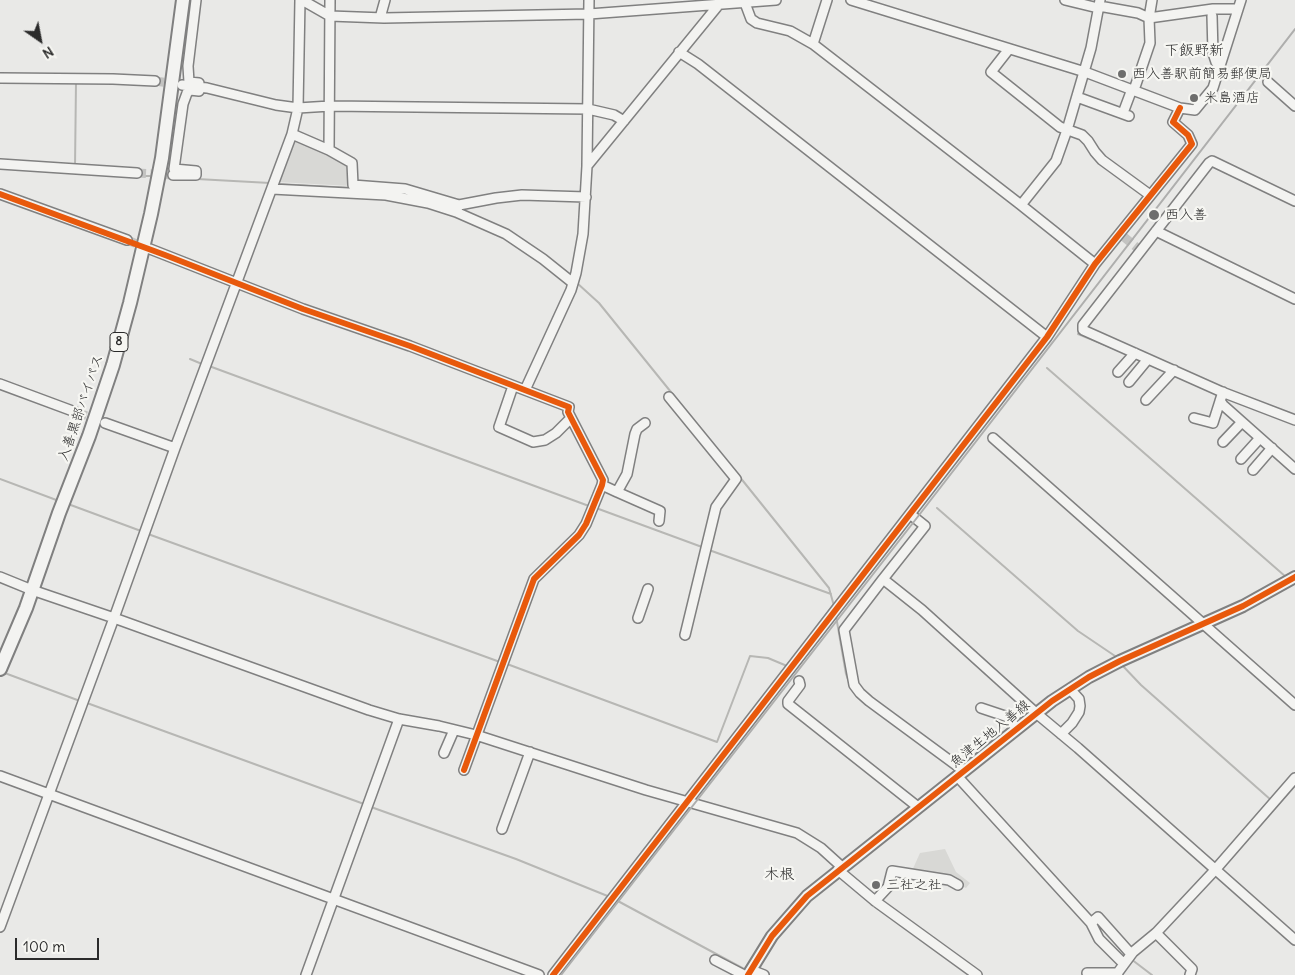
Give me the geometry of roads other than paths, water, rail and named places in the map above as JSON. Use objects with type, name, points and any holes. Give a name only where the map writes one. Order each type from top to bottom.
[{"type":"highway","name":"入善黒部バイパス","points":[[0,669],[32,590],[113,365],[138,272],[162,158],[184,0]]},
{"type":"main road","name":"魚津生地入善線","points":[[748,973],[772,936],[807,896],[1036,713],[1070,689],[1120,661],[1243,606],[1295,577]]},
{"type":"street","points":[[196,0],[188,66],[188,82],[213,85],[220,87],[220,91]]},
{"type":"street","points":[[0,927],[292,134],[298,108],[301,0],[330,16],[380,18],[589,14],[721,2],[776,0]]},
{"type":"street","points":[[329,150],[330,0]]},
{"type":"street","points":[[380,18],[386,0]]},
{"type":"street","points":[[525,390],[573,283],[584,234],[587,166],[589,0]]},
{"type":"street","points":[[813,44],[827,0]]},
{"type":"street","points":[[851,0],[862,1],[897,15],[1085,72],[1180,108],[1195,110],[1213,88],[1240,5],[1149,18],[1138,13],[1064,0]]},
{"type":"street","points":[[1077,97],[1126,115],[1150,43],[1149,18],[1152,0]]},
{"type":"street","points":[[587,166],[721,2]]},
{"type":"street","points":[[745,2],[751,19],[757,23],[790,31],[813,44],[1095,264]]},
{"type":"street","points":[[1021,205],[1056,161],[1085,72],[1099,5]]},
{"type":"street","points":[[1213,9],[1213,52],[1220,68]]},
{"type":"street","points":[[1009,49],[991,72],[1060,127],[1088,140],[1102,160],[1150,195]]},
{"type":"street","points":[[679,52],[698,64],[1047,337]]},
{"type":"street","points":[[0,78],[155,81]]},
{"type":"street","points":[[1268,82],[1295,106]]},
{"type":"street","points":[[182,85],[220,91],[276,105],[298,108],[330,106],[588,109],[614,115],[624,121]]},
{"type":"street","points":[[173,174],[196,176],[196,171],[174,169],[183,104],[187,93],[190,90],[218,94],[220,91]]},
{"type":"street","points":[[553,975],[1047,337],[1095,264],[1139,207],[1192,144],[1188,135],[1173,122],[1180,108]]},
{"type":"street","points":[[292,134],[329,150],[352,163],[353,184],[405,189],[458,209],[506,234],[543,259],[573,283]]},
{"type":"street","points":[[1294,200],[1212,161],[1209,162],[1083,324],[1083,330],[1174,370],[1222,397],[1295,420]]},
{"type":"street","points":[[0,164],[137,173]]},
{"type":"street","points":[[272,189],[386,195],[458,209],[496,198],[522,195],[586,197]]},
{"type":"street","points":[[0,194],[127,240]]},
{"type":"street","points":[[1085,279],[1089,277],[1123,236],[1141,211],[1139,207]]},
{"type":"street","points":[[1156,231],[1295,299]]},
{"type":"street","points":[[150,249],[237,284],[410,346],[569,407],[568,412],[602,480],[602,485],[586,524],[579,535],[534,579],[464,770]]},
{"type":"street","points":[[1118,372],[1135,353]]},
{"type":"street","points":[[1129,382],[1148,359]]},
{"type":"street","points":[[1146,400],[1174,370]]},
{"type":"street","points":[[0,384],[78,413]]},
{"type":"street","points":[[513,386],[499,427],[533,442],[545,440],[556,433],[571,418]]},
{"type":"street","points":[[669,397],[736,479],[716,507],[685,636]]},
{"type":"street","points":[[1194,418],[1213,423],[1222,397]]},
{"type":"street","points":[[1222,397],[1242,422],[1295,469]]},
{"type":"street","points":[[1223,442],[1242,422]]},
{"type":"street","points":[[106,423],[175,448]]},
{"type":"street","points":[[617,492],[627,474],[637,429],[645,423]]},
{"type":"street","points":[[993,438],[1295,705]]},
{"type":"street","points":[[1241,459],[1260,438]]},
{"type":"street","points":[[1253,470],[1272,448]]},
{"type":"street","points":[[602,485],[660,511],[659,520]]},
{"type":"street","points":[[910,514],[925,526],[844,630],[854,685],[869,701],[960,773],[1091,923],[1099,938],[1124,964]]},
{"type":"street","points":[[0,577],[32,590],[399,719],[476,735],[688,802],[797,833],[810,839],[821,848],[840,869],[875,901],[977,975]]},
{"type":"street","points":[[883,579],[922,610],[1036,713],[1295,940]]},
{"type":"street","points":[[638,618],[648,589]]},
{"type":"street","points":[[799,681],[800,684],[788,701],[788,704],[918,807]]},
{"type":"street","points":[[1062,734],[1079,712],[1079,699],[1070,689]]},
{"type":"street","points":[[982,708],[1008,716],[1016,728]]},
{"type":"street","points":[[306,975],[399,719]]},
{"type":"street","points":[[444,753],[454,730]]},
{"type":"street","points":[[502,829],[530,752]]},
{"type":"street","points":[[0,776],[539,975]]},
{"type":"street","points":[[1087,973],[1117,974],[1131,954],[1156,932],[1216,870],[1295,778]]},
{"type":"street","points":[[875,901],[888,887],[892,871],[949,880],[958,885]]},
{"type":"street","points":[[1091,923],[1098,917],[1131,954]]},
{"type":"street","points":[[1156,932],[1192,969],[1190,975]]},
{"type":"street","points":[[715,960],[748,973],[764,975]]},
{"type":"waterway","points":[[75,167],[76,82]]},
{"type":"waterway","points":[[140,176],[152,176]]},
{"type":"waterway","points":[[197,179],[270,183]]},
{"type":"waterway","points":[[277,184],[352,188]]},
{"type":"waterway","points":[[528,244],[539,251]]},
{"type":"waterway","points":[[577,283],[599,303],[717,449]]},
{"type":"waterway","points":[[1078,334],[1127,354]]},
{"type":"waterway","points":[[190,359],[202,364]]},
{"type":"waterway","points":[[209,366],[589,506]]},
{"type":"waterway","points":[[1047,368],[1286,577]]},
{"type":"waterway","points":[[739,476],[829,588],[834,606]]},
{"type":"waterway","points":[[0,479],[59,501]]},
{"type":"waterway","points":[[68,504],[141,531]]},
{"type":"waterway","points":[[596,508],[702,547]]},
{"type":"waterway","points":[[937,508],[1078,631],[1118,658]]},
{"type":"waterway","points":[[148,534],[500,662]]},
{"type":"waterway","points":[[709,550],[831,594]]},
{"type":"waterway","points":[[818,625],[833,605]]},
{"type":"waterway","points":[[836,616],[849,682]]},
{"type":"waterway","points":[[507,664],[717,742],[750,656],[768,658],[787,666]]},
{"type":"waterway","points":[[1121,664],[1141,685],[1271,800]]},
{"type":"waterway","points":[[2,672],[80,701]]},
{"type":"waterway","points":[[87,703],[364,804]]},
{"type":"waterway","points":[[371,807],[516,859],[610,897]]},
{"type":"waterway","points":[[1009,827],[1092,917]]},
{"type":"waterway","points":[[616,900],[746,970]]},
{"type":"waterway","points":[[1131,959],[1152,975]]},
{"type":"tunnel","points":[[155,81],[176,84]]},
{"type":"tunnel","points":[[137,173],[173,175]]},
{"type":"tunnel","points":[[1124,237],[1141,251]]},
{"type":"tunnel","points":[[127,240],[147,248]]},
{"type":"tunnel","points":[[78,413],[99,420]]},
{"type":"railway","points":[[561,975],[1295,29]]},
{"type":"place","name":"西入善駅前簡易郵便局","points":[[1122,74]]},
{"type":"place","name":"米島酒店","points":[[1194,98]]},
{"type":"place","name":"西入善","points":[[1154,215]]},
{"type":"place","name":"三社之社","points":[[876,885]]},
{"type":"district","name":"下飯野新","points":[[1194,51]]},
{"type":"district","name":"木根","points":[[779,875]]}]
